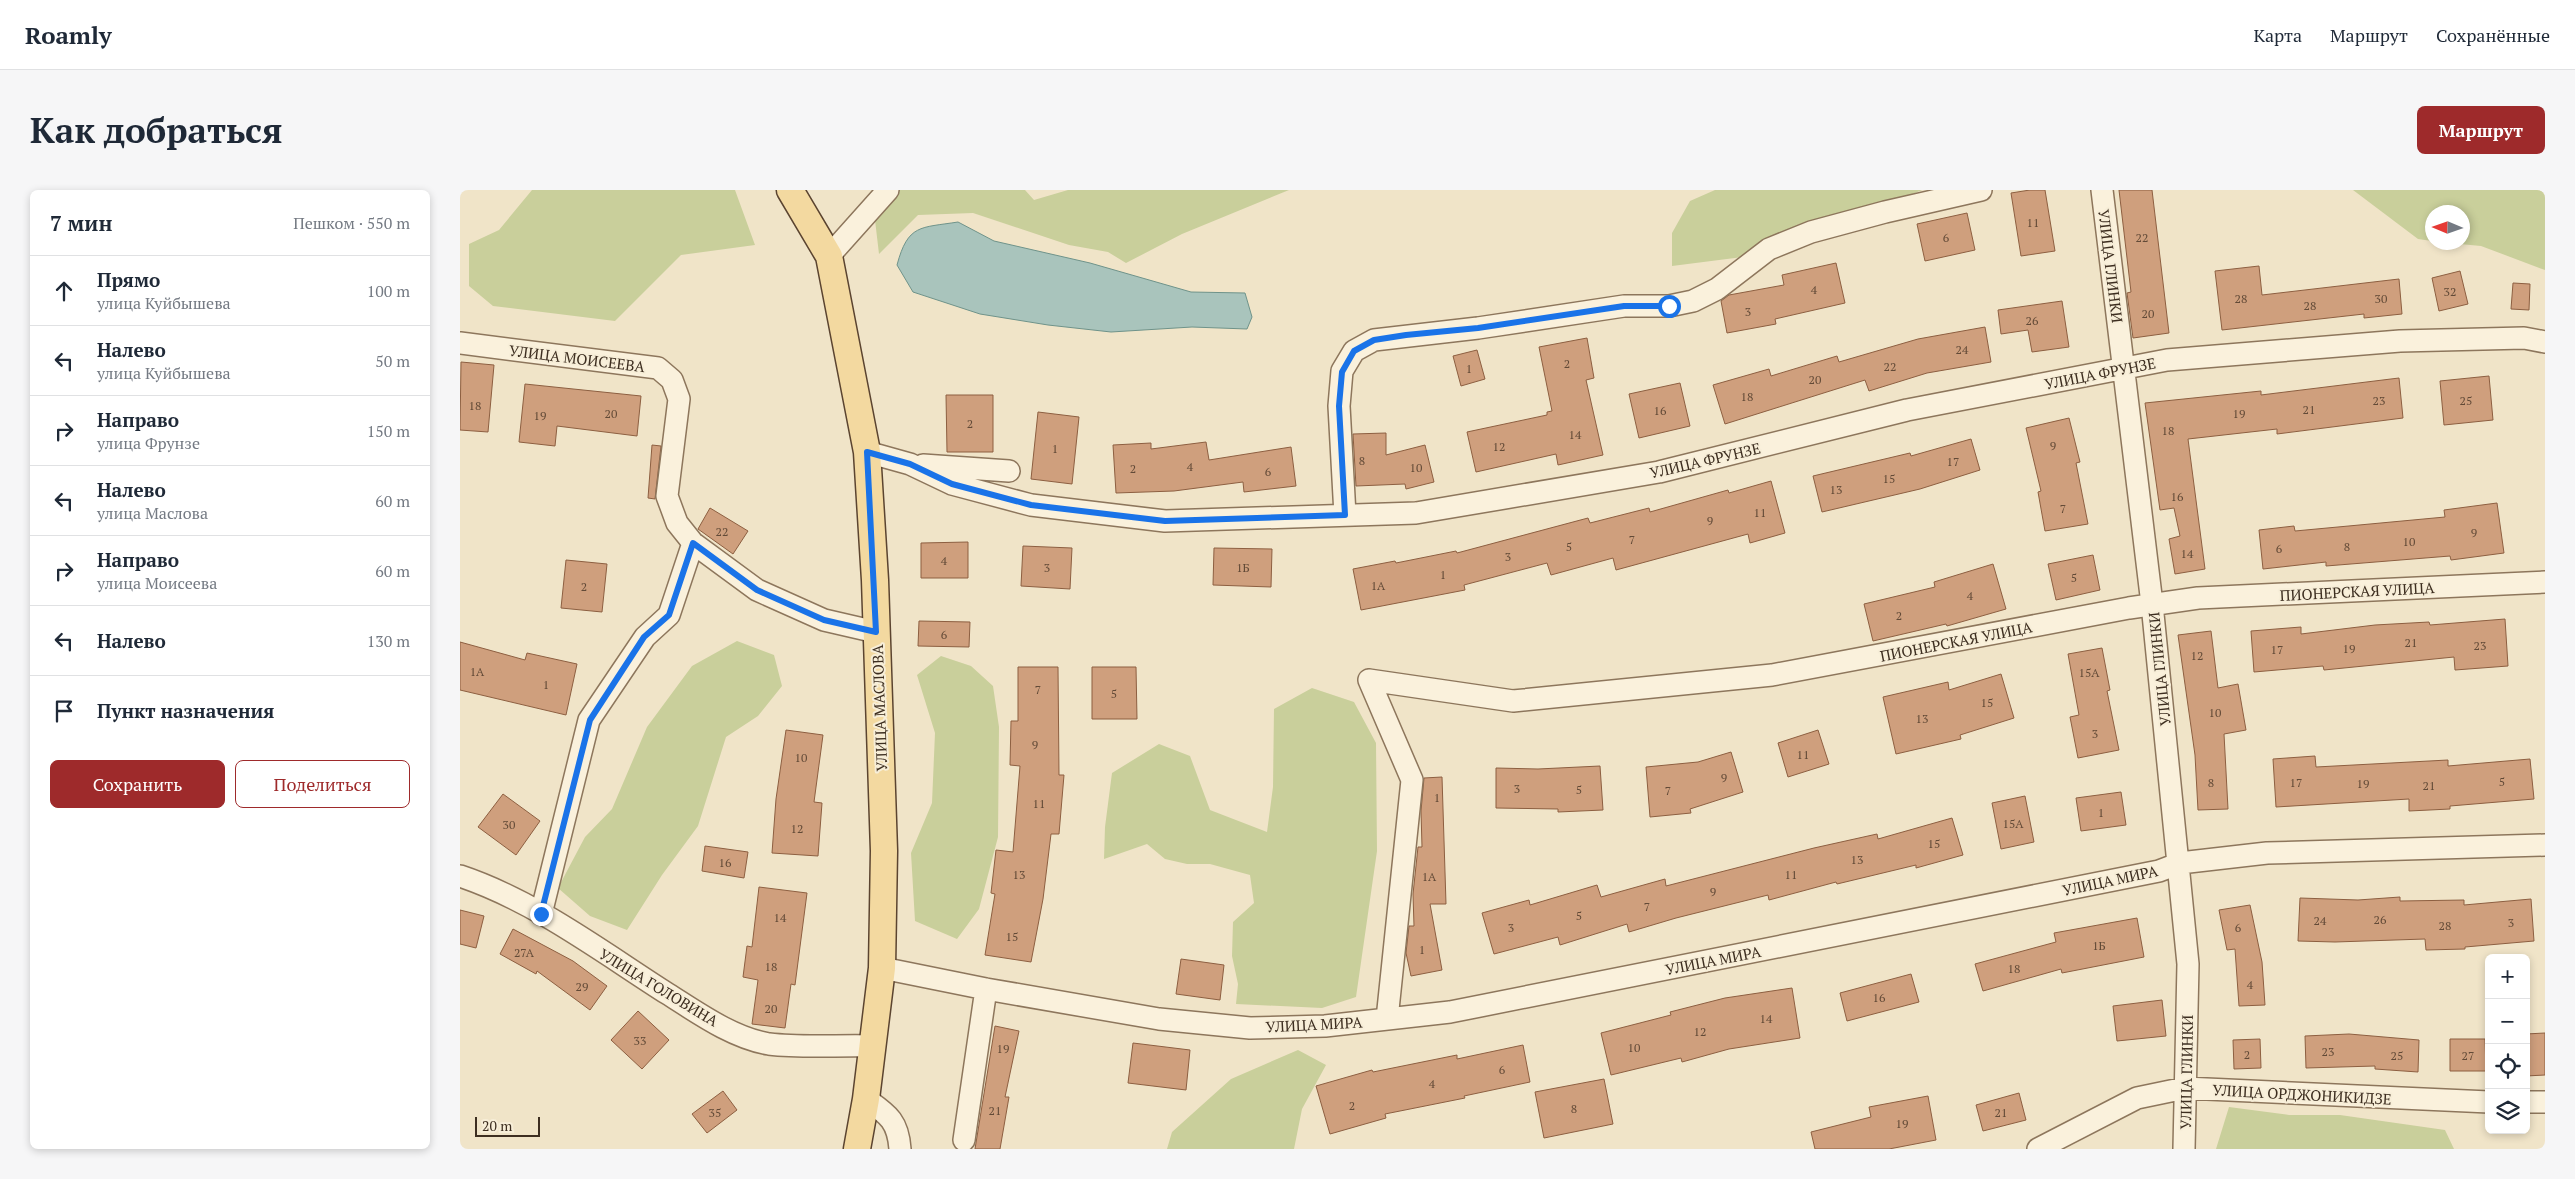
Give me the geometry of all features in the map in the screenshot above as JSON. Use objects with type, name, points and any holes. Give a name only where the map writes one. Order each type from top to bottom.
[{"type":"main road","name":"УЛИЦА МАСЛОВА","points":[[790,190],[829,256],[867,452],[884,851],[882,968],[866,1099],[857,1149]]},
{"type":"street","points":[[829,256],[888,190]]},
{"type":"street","points":[[1345,515],[1339,406],[1342,372],[1354,351],[1374,340],[1478,328],[1624,306],[1669,306],[1693,301],[1718,290],[1769,249],[1811,232],[1885,212],[1981,190]]},
{"type":"street","name":"УЛИЦА ГЛИНКИ","points":[[2102,190],[2152,604],[2180,864],[2188,964],[2184,1149]]},
{"type":"street","name":"УЛИЦА ФРУНЗЕ","points":[[867,452],[910,464],[952,484],[1031,505],[1136,518],[1165,521],[1416,513],[1659,472],[1907,410],[2167,360],[2400,341],[2524,338],[2545,342]]},
{"type":"street","name":"УЛИЦА МОИСЕЕВА","points":[[460,343],[658,368],[672,380],[679,400],[667,496],[677,523],[693,543],[757,590],[824,620],[876,632]]},
{"type":"street","points":[[910,464],[1009,471]]},
{"type":"street","points":[[541,914],[590,720],[644,637],[669,615],[693,543]]},
{"type":"street","name":"ПИОНЕРСКАЯ УЛИЦА","points":[[1387,1019],[1412,780],[1369,680],[1513,701],[1772,675],[2152,604],[2198,598],[2545,582]]},
{"type":"street","name":"УЛИЦА МИРА","points":[[882,968],[986,989],[1160,1019],[1250,1028],[1325,1026],[1450,1012],[2160,871],[2180,864],[2267,853],[2545,845]]},
{"type":"street","name":"УЛИЦА ГОЛОВИНА","points":[[460,876],[541,914],[697,1012],[735,1033],[769,1044],[872,1046]]},
{"type":"street","points":[[964,1140],[986,989]]},
{"type":"street","name":"УЛИЦА ОРДЖОНИКИДЗЕ","points":[[2038,1149],[2137,1098],[2185,1088],[2485,1102]]},
{"type":"street","points":[[866,1099],[892,1118],[899,1137],[900,1149]]},
{"type":"street","points":[[2530,1102],[2545,1102]]},
{"type":"green space","points":[[532,190],[735,190],[755,245],[681,255],[615,321],[493,306],[469,286],[469,244],[499,230]]},
{"type":"green space","points":[[900,190],[1025,190],[1034,200],[1068,190],[1289,190],[1182,234],[1126,263],[1108,252],[1069,245],[973,213],[918,215],[879,254],[875,220]]},
{"type":"green space","points":[[1715,190],[1922,190],[1774,253],[1672,266],[1672,233],[1690,201]]},
{"type":"green space","points":[[2353,190],[2545,190],[2545,270],[2481,246],[2470,245],[2470,205],[2425,205],[2425,240],[2418,239]]},
{"type":"green space","points":[[737,641],[774,655],[782,686],[758,716],[726,737],[698,826],[662,875],[627,930],[590,916],[558,888],[585,837],[612,809],[647,727],[692,666]]},
{"type":"green space","points":[[941,656],[971,666],[993,686],[999,727],[998,837],[979,909],[957,939],[915,921],[911,853],[932,803],[935,733],[917,675]]},
{"type":"green space","points":[[1312,688],[1354,702],[1376,743],[1377,851],[1356,997],[1322,1008],[1236,1004],[1238,984],[1232,956],[1233,922],[1254,903],[1250,875],[1210,864],[1187,864],[1165,859],[1147,844],[1104,859],[1105,827],[1112,773],[1159,744],[1190,756],[1210,810],[1267,832],[1273,787],[1274,709]]},
{"type":"green space","points":[[1298,1050],[1326,1065],[1302,1109],[1294,1149],[1167,1149],[1172,1132],[1231,1079]]},
{"type":"green space","points":[[2229,1107],[2289,1115],[2340,1115],[2445,1130],[2454,1149],[2216,1149]]},
{"type":"water","points":[[958,222],[994,241],[1090,263],[1191,292],[1245,293],[1252,317],[1247,329],[1192,327],[1111,332],[1048,325],[980,314],[913,292],[897,265],[906,242],[917,230],[934,225]]},
{"type":"building","points":[[2045,190],[2055,251],[2021,256],[2011,193]]},
{"type":"building","points":[[2119,190],[2152,190],[2169,333],[2133,338],[2127,293],[2131,292]]},
{"type":"building","points":[[1967,213],[1975,250],[1925,261],[1917,224]]},
{"type":"building","points":[[1836,263],[1845,303],[1775,319],[1776,324],[1727,333],[1721,301],[1729,295],[1784,285],[1782,275]]},
{"type":"building","points":[[2259,266],[2262,295],[2399,279],[2402,314],[2364,318],[2364,314],[2222,330],[2215,271]]},
{"type":"building","points":[[2460,271],[2468,304],[2439,311],[2432,278]]},
{"type":"building","points":[[2513,283],[2530,284],[2529,310],[2511,309]]},
{"type":"building","points":[[2062,301],[2069,347],[2032,352],[2028,330],[2001,334],[1998,310]]},
{"type":"building","points":[[1985,327],[1991,362],[1927,373],[1869,391],[1865,380],[1725,424],[1713,385],[1769,369],[1771,376],[1837,356],[1839,362],[1918,339]]},
{"type":"building","points":[[1587,338],[1594,378],[1586,380],[1603,455],[1558,465],[1556,454],[1476,472],[1467,432],[1547,415],[1547,412],[1552,411],[1539,347]]},
{"type":"building","points":[[1477,350],[1485,379],[1461,386],[1453,356]]},
{"type":"building","points":[[461,362],[494,365],[488,432],[460,430]]},
{"type":"building","points":[[2489,376],[2493,420],[2444,425],[2440,381]]},
{"type":"building","points":[[2399,378],[2403,418],[2277,434],[2277,429],[2188,439],[2205,569],[2175,574],[2169,539],[2180,536],[2174,508],[2160,510],[2145,403],[2261,391],[2261,395]]},
{"type":"building","points":[[1680,383],[1690,426],[1639,438],[1629,394]]},
{"type":"building","points":[[525,384],[641,396],[637,436],[557,426],[555,446],[519,442]]},
{"type":"building","points":[[946,395],[993,395],[993,452],[947,452]]},
{"type":"building","points":[[1038,412],[1079,417],[1072,484],[1031,479]]},
{"type":"building","points":[[2069,418],[2080,462],[2076,463],[2088,524],[2045,531],[2038,492],[2041,491],[2026,428]]},
{"type":"building","points":[[1386,433],[1386,455],[1425,445],[1434,482],[1406,489],[1405,484],[1356,486],[1353,434]]},
{"type":"building","points":[[1971,439],[1980,470],[1920,489],[1822,512],[1813,476],[1910,453],[1911,456]]},
{"type":"building","points":[[1206,442],[1209,460],[1291,447],[1296,486],[1244,492],[1243,482],[1174,491],[1116,493],[1113,445],[1151,443],[1151,449]]},
{"type":"building","points":[[652,445],[661,446],[655,499],[648,498]]},
{"type":"building","points":[[1771,481],[1785,533],[1750,543],[1748,534],[1616,570],[1613,558],[1551,575],[1547,563],[1464,585],[1465,590],[1361,610],[1353,569],[1456,551],[1457,553],[1588,518],[1590,523],[1649,508],[1650,512],[1728,490],[1729,493]]},
{"type":"building","points":[[2497,503],[2504,553],[2451,560],[2450,556],[2326,566],[2326,562],[2263,569],[2259,530],[2294,526],[2295,531],[2445,517],[2444,510]]},
{"type":"building","points":[[710,508],[748,531],[733,554],[698,529]]},
{"type":"building","points":[[968,542],[968,578],[921,578],[921,543]]},
{"type":"building","points":[[1023,546],[1072,548],[1070,589],[1021,586]]},
{"type":"building","points":[[1214,548],[1272,549],[1271,587],[1213,585]]},
{"type":"building","points":[[2093,555],[2100,590],[2056,600],[2048,564]]},
{"type":"building","points":[[566,560],[607,564],[602,612],[561,608]]},
{"type":"building","points":[[1993,564],[2006,609],[1947,626],[1946,624],[1873,641],[1864,604],[1935,587],[1934,582]]},
{"type":"building","points":[[2505,619],[2508,666],[2455,670],[2454,657],[2324,670],[2323,666],[2254,672],[2251,631],[2301,627],[2301,634],[2375,625],[2429,622],[2430,625]]},
{"type":"building","points":[[919,621],[970,622],[969,647],[918,646]]},
{"type":"building","points":[[2211,631],[2218,688],[2238,684],[2246,730],[2224,734],[2228,809],[2198,810],[2195,755],[2178,635]]},
{"type":"building","points":[[460,642],[525,660],[527,653],[577,664],[566,715],[460,690]]},
{"type":"building","points":[[2102,648],[2110,690],[2107,691],[2119,750],[2078,758],[2070,717],[2079,715],[2068,654]]},
{"type":"building","points":[[1018,667],[1058,667],[1059,775],[1064,775],[1059,834],[1051,834],[1043,899],[1031,962],[985,955],[995,894],[991,893],[996,850],[1013,852],[1020,766],[1010,765],[1011,721],[1018,721]]},
{"type":"building","points":[[1092,667],[1136,667],[1137,719],[1092,719]]},
{"type":"building","points":[[2001,674],[2014,718],[1960,735],[1961,739],[1896,754],[1883,697],[1948,682],[1949,690]]},
{"type":"building","points":[[786,730],[823,735],[814,802],[822,803],[818,856],[772,853],[776,799]]},
{"type":"building","points":[[1818,730],[1829,764],[1788,777],[1778,743]]},
{"type":"building","points":[[1731,752],[1743,792],[1690,809],[1691,813],[1650,817],[1646,767],[1698,762]]},
{"type":"building","points":[[2315,756],[2316,767],[2448,760],[2448,766],[2530,759],[2534,799],[2450,806],[2450,809],[2409,811],[2409,799],[2276,807],[2273,759]]},
{"type":"building","points":[[1600,766],[1603,810],[1558,812],[1558,809],[1496,808],[1496,768],[1538,769]]},
{"type":"building","points":[[1442,777],[1446,904],[1430,904],[1442,970],[1411,976],[1406,953],[1409,926],[1414,926],[1413,894],[1418,847],[1422,847],[1421,811],[1424,778]]},
{"type":"building","points":[[2121,792],[2126,825],[2081,831],[2076,798]]},
{"type":"building","points":[[503,794],[540,821],[516,855],[478,827]]},
{"type":"building","points":[[2025,796],[2034,842],[2001,849],[1992,803]]},
{"type":"building","points":[[1952,818],[1963,855],[1916,868],[1916,865],[1837,884],[1836,882],[1769,900],[1768,895],[1629,932],[1627,924],[1560,945],[1558,937],[1494,954],[1482,913],[1529,900],[1530,905],[1597,885],[1601,897],[1665,879],[1666,886],[1877,834],[1878,839]]},
{"type":"building","points":[[705,846],[748,852],[744,878],[702,871]]},
{"type":"building","points":[[759,887],[807,893],[795,985],[791,984],[785,1028],[752,1024],[758,980],[743,977],[747,946],[752,947]]},
{"type":"building","points":[[2400,897],[2400,901],[2464,900],[2464,905],[2531,899],[2534,941],[2465,947],[2465,949],[2426,950],[2425,939],[2335,942],[2298,941],[2300,898],[2358,900]]},
{"type":"building","points":[[2250,905],[2262,962],[2265,1005],[2239,1006],[2235,949],[2227,950],[2219,910]]},
{"type":"building","points":[[460,910],[484,916],[476,948],[460,944]]},
{"type":"building","points":[[2137,918],[2144,957],[2062,973],[2061,969],[1983,991],[1975,964],[2056,942],[2054,933]]},
{"type":"building","points":[[513,929],[573,961],[607,986],[590,1010],[537,971],[536,974],[500,954]]},
{"type":"building","points":[[1181,959],[1224,965],[1220,1000],[1176,994]]},
{"type":"building","points":[[1911,974],[1919,1002],[1847,1021],[1840,993]]},
{"type":"building","points":[[1792,988],[1800,1038],[1729,1049],[1682,1062],[1681,1058],[1611,1075],[1601,1033],[1671,1015],[1670,1012],[1725,998]]},
{"type":"building","points":[[2162,1000],[2166,1036],[2117,1041],[2113,1006]]},
{"type":"building","points":[[638,1011],[669,1040],[642,1069],[611,1040]]},
{"type":"building","points":[[995,1026],[1019,1031],[1005,1097],[1009,1097],[1000,1149],[975,1149]]},
{"type":"building","points":[[2545,1033],[2545,1075],[2530,1076],[2530,1034]]},
{"type":"building","points":[[2349,1034],[2419,1040],[2418,1072],[2375,1069],[2375,1066],[2306,1068],[2305,1036]]},
{"type":"building","points":[[2260,1039],[2261,1068],[2234,1069],[2233,1040]]},
{"type":"building","points":[[2450,1039],[2485,1039],[2485,1071],[2450,1071]]},
{"type":"building","points":[[1133,1043],[1190,1050],[1186,1090],[1128,1083]]},
{"type":"building","points":[[1523,1045],[1530,1082],[1464,1096],[1465,1098],[1385,1114],[1386,1118],[1330,1134],[1316,1086],[1372,1070],[1373,1072],[1457,1055],[1457,1059]]},
{"type":"building","points":[[1604,1079],[1613,1124],[1544,1138],[1535,1092]]},
{"type":"building","points":[[723,1091],[737,1110],[707,1133],[692,1114]]},
{"type":"building","points":[[2019,1093],[2026,1120],[1983,1131],[1976,1105]]},
{"type":"building","points":[[1928,1096],[1936,1140],[1889,1149],[1815,1149],[1811,1132],[1871,1117],[1869,1107]]},
{"type":"route","points":[[541,914],[590,720],[644,637],[669,615],[693,543],[757,590],[824,620],[876,632],[875,580],[867,452],[910,464],[952,484],[1031,505],[1165,521],[1345,515],[1339,406],[1342,372],[1354,351],[1374,340],[1406,335],[1478,328],[1624,306],[1669,306]]}]
